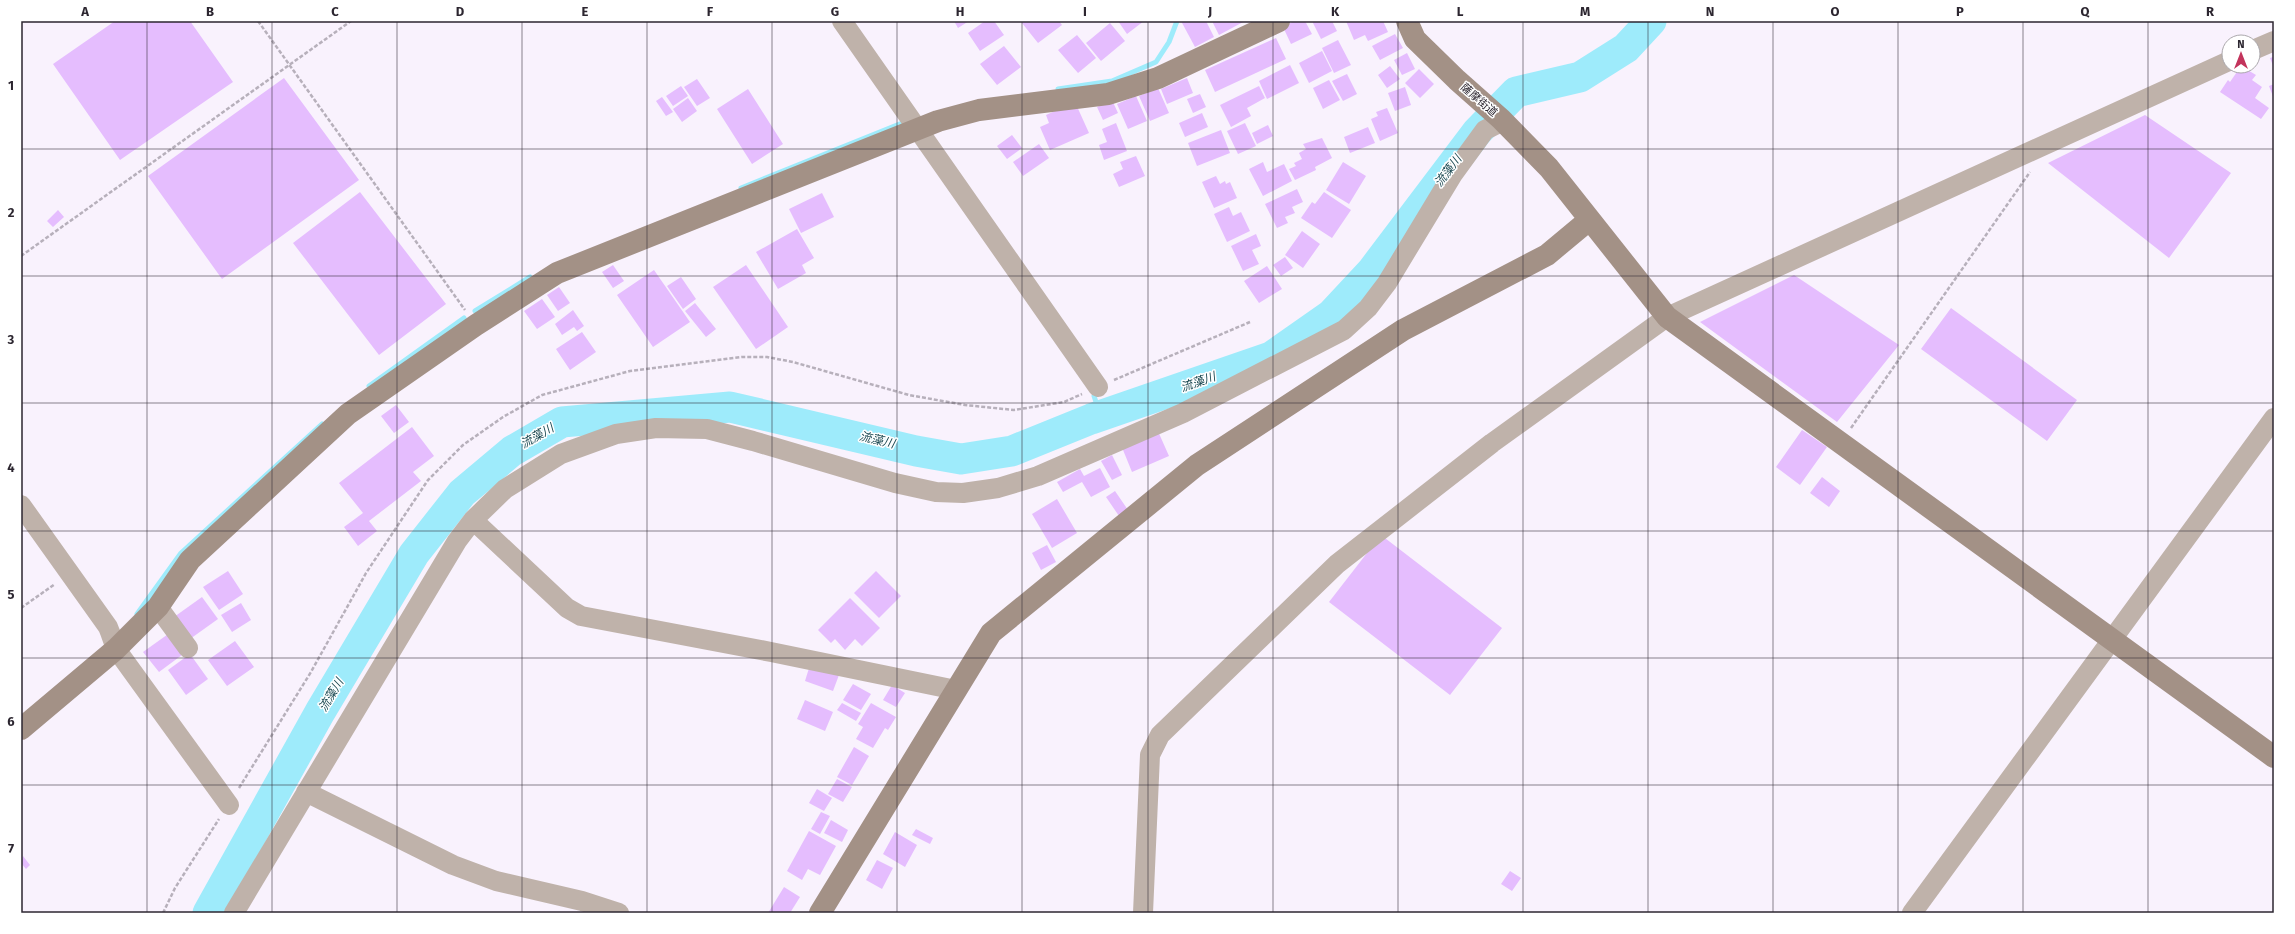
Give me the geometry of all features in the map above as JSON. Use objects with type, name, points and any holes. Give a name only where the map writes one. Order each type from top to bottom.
[{"type":"street","points":[[842,21],[1098,387]]},
{"type":"street","points":[[21,729],[113,640],[158,607],[190,560],[348,414],[476,325],[557,273],[912,121],[938,121],[979,110],[1108,94],[1158,78],[1279,21]]},
{"type":"street","name":"薩摩街道","points":[[1407,21],[1415,39],[1457,80],[1502,120],[1549,168],[1588,220],[1667,317],[2274,757]]},
{"type":"street","points":[[2261,47],[2274,41]]},
{"type":"street","points":[[1143,913],[1150,755],[1160,735],[1337,564],[1492,443],[1667,317],[2221,65]]},
{"type":"street","points":[[234,913],[456,541],[473,520],[505,489],[561,454],[616,434],[656,428],[707,429],[895,483],[936,492],[963,493],[998,488],[1038,476],[1183,413],[1344,330],[1368,308],[1387,283],[1453,174],[1485,130],[1502,120]]},
{"type":"street","points":[[820,913],[986,641],[1197,465],[1403,330],[1547,255],[1588,220]]},
{"type":"street","points":[[1912,913],[2274,418]]},
{"type":"street","points":[[21,504],[70,574],[113,640],[229,805]]},
{"type":"street","points":[[473,520],[567,608],[581,616],[771,652],[956,690]]},
{"type":"street","points":[[158,607],[188,648]]},
{"type":"street","points":[[306,792],[453,865],[496,881],[582,901],[619,913]]},
{"type":"path","points":[[258,21],[476,325]]},
{"type":"path","points":[[21,256],[288,64],[351,21]]},
{"type":"path","points":[[1840,443],[2033,168]]},
{"type":"path","points":[[163,913],[175,888],[229,805],[310,672],[366,573],[428,480],[463,445],[503,417],[542,395],[630,371],[742,358],[767,357],[794,362],[909,395],[965,405],[1014,410],[1064,402],[1250,322]]},
{"type":"path","points":[[21,608],[70,574]]},
{"type":"building","points":[[115,21],[190,21],[233,82],[120,160],[53,64]]},
{"type":"building","points":[[954,21],[969,21],[958,28]]},
{"type":"building","points":[[985,21],[994,21],[1004,35],[980,51],[968,33]]},
{"type":"building","points":[[1024,21],[1059,21],[1062,25],[1038,43],[1022,23]]},
{"type":"building","points":[[1118,21],[1144,21],[1127,34]]},
{"type":"building","points":[[1181,21],[1206,21],[1214,37],[1195,47]]},
{"type":"building","points":[[1212,21],[1245,21],[1219,35]]},
{"type":"building","points":[[1294,21],[1305,21],[1312,34],[1291,44],[1283,27]]},
{"type":"building","points":[[1312,21],[1332,21],[1337,31],[1321,39]]},
{"type":"building","points":[[1346,21],[1383,21],[1388,32],[1368,41],[1365,35],[1354,40]]},
{"type":"building","points":[[1110,23],[1125,41],[1101,61],[1086,43]]},
{"type":"building","points":[[1395,34],[1403,48],[1380,60],[1372,46]]},
{"type":"building","points":[[1077,35],[1096,58],[1078,73],[1058,50]]},
{"type":"building","points":[[1276,38],[1286,59],[1215,92],[1205,70]]},
{"type":"building","points":[[1338,40],[1351,65],[1334,73],[1322,48]]},
{"type":"building","points":[[1004,46],[1021,67],[997,85],[980,64]]},
{"type":"building","points":[[1322,51],[1332,71],[1309,83],[1299,63]]},
{"type":"building","points":[[2272,52],[2274,52],[2274,68],[2270,58],[2273,57]]},
{"type":"building","points":[[1407,53],[1415,69],[1402,75],[1394,60]]},
{"type":"building","points":[[1290,65],[1299,83],[1267,99],[1259,81]]},
{"type":"building","points":[[1390,66],[1400,79],[1387,88],[1378,75]]},
{"type":"building","points":[[1419,69],[1434,84],[1420,98],[1405,83]]},
{"type":"building","points":[[1347,74],[1357,94],[1343,101],[1332,81]]},
{"type":"building","points":[[2236,74],[2256,75],[2252,80],[2262,87],[2255,98],[2269,108],[2261,119],[2220,92],[2228,80],[2230,82]]},
{"type":"building","points":[[284,78],[359,180],[222,279],[148,176]]},
{"type":"building","points":[[1187,78],[1193,93],[1167,104],[1161,89]]},
{"type":"building","points":[[697,79],[710,98],[697,106],[684,87]]},
{"type":"building","points":[[1329,80],[1340,100],[1323,109],[1313,88]]},
{"type":"building","points":[[2274,84],[2274,99],[2269,86]]},
{"type":"building","points":[[681,86],[688,96],[673,106],[666,96]]},
{"type":"building","points":[[1259,86],[1265,98],[1247,108],[1251,116],[1231,127],[1220,105]]},
{"type":"building","points":[[1405,87],[1411,105],[1395,111],[1388,93]]},
{"type":"building","points":[[1158,88],[1169,113],[1150,121],[1139,96]]},
{"type":"building","points":[[748,89],[783,144],[752,164],[717,109]]},
{"type":"building","points":[[1200,94],[1206,107],[1193,113],[1187,99]]},
{"type":"building","points":[[1136,96],[1147,121],[1128,129],[1117,104]]},
{"type":"building","points":[[662,97],[673,112],[666,116],[656,101]]},
{"type":"building","points":[[688,98],[697,111],[682,122],[673,109]]},
{"type":"building","points":[[1112,100],[1118,113],[1103,120],[1097,107]]},
{"type":"building","points":[[1075,102],[1089,133],[1050,150],[1040,127],[1049,123],[1046,115]]},
{"type":"building","points":[[1387,108],[1398,133],[1380,141],[1371,119],[1378,116],[1376,112]]},
{"type":"building","points":[[1202,113],[1208,127],[1185,137],[1179,123]]},
{"type":"building","points":[[2145,115],[2231,173],[2169,258],[2048,163]]},
{"type":"building","points":[[1116,123],[1127,151],[1104,160],[1099,145],[1107,142],[1102,129]]},
{"type":"building","points":[[1245,123],[1256,146],[1238,154],[1227,131]]},
{"type":"building","points":[[1268,125],[1273,136],[1257,144],[1252,133]]},
{"type":"building","points":[[1368,127],[1375,143],[1350,153],[1344,137]]},
{"type":"building","points":[[1221,130],[1230,153],[1197,166],[1188,143]]},
{"type":"building","points":[[1012,135],[1022,148],[1007,159],[997,146]]},
{"type":"building","points":[[1322,138],[1332,158],[1315,167],[1316,170],[1295,180],[1289,169],[1296,166],[1294,163],[1302,159],[1299,153],[1306,149],[1303,144]]},
{"type":"building","points":[[1039,144],[1049,158],[1023,176],[1013,162]]},
{"type":"building","points":[[1136,156],[1145,176],[1119,187],[1113,174],[1123,169],[1120,162]]},
{"type":"building","points":[[1263,162],[1267,172],[1284,164],[1292,181],[1263,196],[1249,169]]},
{"type":"building","points":[[1343,162],[1366,176],[1349,204],[1326,190]]},
{"type":"building","points":[[1216,176],[1220,184],[1225,181],[1226,184],[1230,182],[1237,198],[1214,208],[1202,182]]},
{"type":"building","points":[[1297,189],[1303,202],[1292,207],[1295,213],[1285,217],[1288,223],[1277,228],[1265,204]]},
{"type":"building","points":[[360,192],[446,304],[379,355],[293,243]]},
{"type":"building","points":[[1324,192],[1351,210],[1332,238],[1301,218],[1312,202],[1315,204]]},
{"type":"building","points":[[822,193],[834,217],[801,233],[789,209]]},
{"type":"building","points":[[1229,207],[1233,216],[1241,212],[1250,231],[1227,242],[1214,214]]},
{"type":"building","points":[[58,210],[64,217],[53,227],[47,221]]},
{"type":"building","points":[[797,229],[814,258],[802,265],[806,273],[778,289],[756,252]]},
{"type":"building","points":[[1302,231],[1320,244],[1303,268],[1285,255]]},
{"type":"building","points":[[1256,234],[1261,246],[1252,250],[1259,264],[1243,271],[1231,246]]},
{"type":"building","points":[[1285,257],[1293,268],[1281,276],[1273,265]]},
{"type":"building","points":[[613,265],[624,281],[613,288],[602,272]]},
{"type":"building","points":[[746,265],[788,327],[756,349],[713,287]]},
{"type":"building","points":[[1267,266],[1282,289],[1259,303],[1244,281]]},
{"type":"building","points":[[654,270],[690,322],[653,347],[617,295]]},
{"type":"building","points":[[1794,275],[1899,345],[1837,422],[1700,322]]},
{"type":"building","points":[[681,277],[696,299],[683,309],[667,286]]},
{"type":"building","points":[[559,287],[570,303],[558,311],[547,295]]},
{"type":"building","points":[[542,299],[555,317],[537,329],[524,311]]},
{"type":"building","points":[[695,303],[716,329],[706,337],[685,311]]},
{"type":"building","points":[[1951,308],[2077,400],[2047,441],[1921,349]]},
{"type":"building","points":[[573,310],[584,326],[577,331],[574,327],[562,335],[555,324]]},
{"type":"building","points":[[582,332],[596,352],[570,370],[556,349]]},
{"type":"building","points":[[396,405],[409,422],[394,433],[381,416]]},
{"type":"building","points":[[412,427],[434,456],[413,472],[421,481],[369,521],[377,531],[358,546],[344,527],[363,513],[339,483]]},
{"type":"building","points":[[1157,429],[1169,456],[1132,472],[1121,445]]},
{"type":"building","points":[[1802,430],[1827,447],[1800,485],[1776,467]]},
{"type":"building","points":[[1112,455],[1122,475],[1112,480],[1101,461]]},
{"type":"building","points":[[1100,468],[1110,487],[1091,497],[1082,482],[1063,492],[1057,482],[1080,469],[1084,476]]},
{"type":"building","points":[[1822,477],[1840,491],[1829,507],[1810,493]]},
{"type":"building","points":[[1115,491],[1128,510],[1119,516],[1106,497]]},
{"type":"building","points":[[1057,499],[1077,533],[1052,548],[1032,514]]},
{"type":"building","points":[[1381,535],[1502,628],[1450,695],[1329,602]]},
{"type":"building","points":[[1047,545],[1056,562],[1041,570],[1032,553]]},
{"type":"building","points":[[228,571],[243,594],[219,610],[203,587]]},
{"type":"building","points":[[876,571],[901,596],[879,618],[854,593]]},
{"type":"building","points":[[202,597],[218,619],[190,639],[174,617]]},
{"type":"building","points":[[850,598],[880,628],[862,646],[855,639],[845,650],[835,639],[831,643],[818,630]]},
{"type":"building","points":[[241,603],[251,620],[232,632],[221,615]]},
{"type":"building","points":[[171,632],[186,652],[159,672],[143,652]]},
{"type":"building","points":[[235,641],[254,667],[227,686],[208,660]]},
{"type":"building","points":[[190,654],[208,679],[186,695],[168,670]]},
{"type":"building","points":[[810,665],[839,675],[833,691],[805,681]]},
{"type":"building","points":[[853,684],[871,694],[861,710],[843,700]]},
{"type":"building","points":[[892,685],[905,693],[896,707],[883,700]]},
{"type":"building","points":[[805,700],[833,712],[825,731],[797,719]]},
{"type":"building","points":[[842,703],[861,713],[856,721],[837,710]]},
{"type":"building","points":[[871,703],[896,717],[888,730],[885,728],[873,748],[856,739],[863,727],[858,724]]},
{"type":"building","points":[[854,747],[869,756],[852,785],[837,777]]},
{"type":"building","points":[[837,779],[852,787],[843,802],[828,794]]},
{"type":"building","points":[[817,789],[832,798],[824,811],[809,803]]},
{"type":"building","points":[[821,812],[830,816],[820,834],[811,829]]},
{"type":"building","points":[[831,820],[848,830],[842,842],[824,833]]},
{"type":"building","points":[[916,829],[933,838],[930,844],[912,835]]},
{"type":"building","points":[[809,831],[836,846],[820,875],[808,869],[802,880],[787,871]]},
{"type":"building","points":[[895,832],[917,845],[905,867],[883,854]]},
{"type":"building","points":[[23,856],[30,865],[26,869],[21,863]]},
{"type":"building","points":[[877,860],[893,868],[882,889],[866,880]]},
{"type":"building","points":[[1510,871],[1521,878],[1512,891],[1501,884]]},
{"type":"building","points":[[784,887],[800,897],[790,913],[768,913]]},
{"type":"waterway","points":[[1058,89],[1112,81],[1156,62],[1169,42],[1177,21]]},
{"type":"waterway","name":"流藻川","points":[[208,913],[320,712],[414,554],[462,493],[512,451],[562,422],[730,407],[916,451],[961,459],[1012,451],[1091,419],[1271,357],[1331,315],[1372,271],[1477,132],[1516,92],[1580,77],[1626,48],[1651,21]]},
{"type":"waterway","points":[[741,188],[902,123]]},
{"type":"waterway","points":[[475,311],[530,277]]},
{"type":"waterway","points":[[369,386],[464,318]]},
{"type":"waterway","points":[[1091,419],[1097,405],[1094,396]]},
{"type":"waterway","points":[[137,614],[181,553],[322,424]]}]
